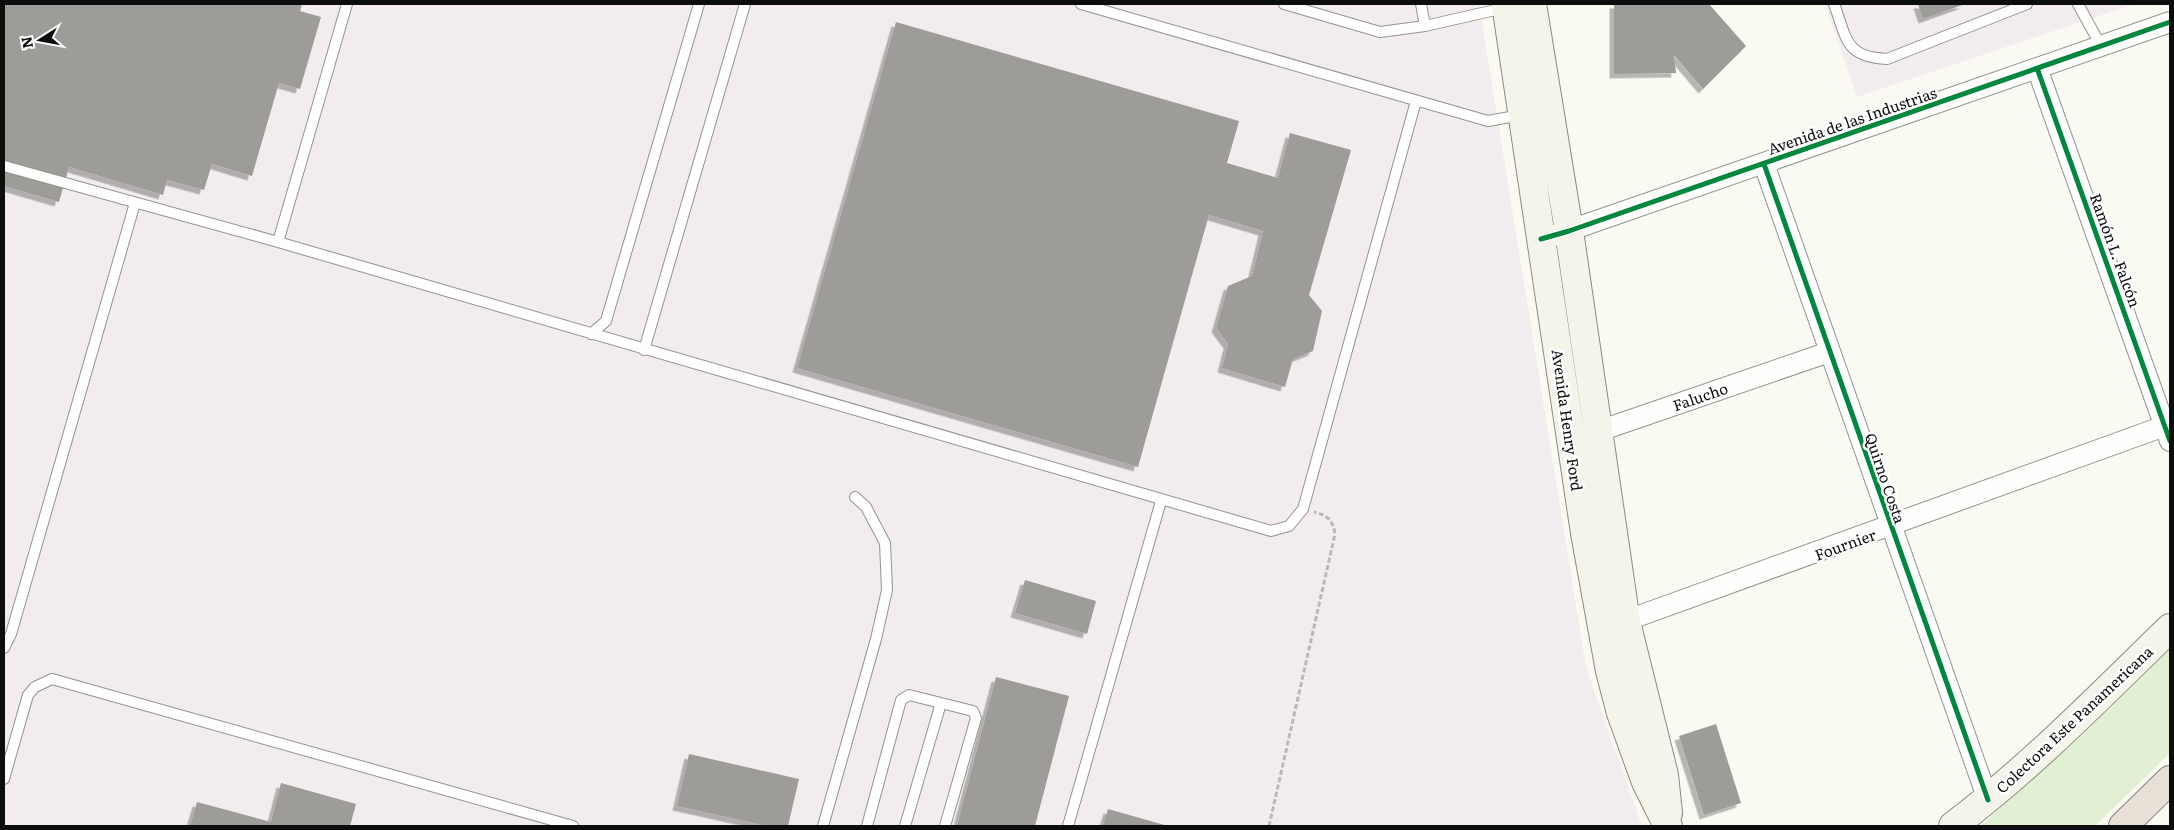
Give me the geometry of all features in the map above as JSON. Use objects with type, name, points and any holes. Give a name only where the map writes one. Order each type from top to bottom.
[{"type":"highway","points":[[2123,826],[2170,780]]},
{"type":"main road","name":"Avenida Henry Ford","points":[[1519,5],[1536,112],[1569,231],[1599,431],[1614,625],[1610,671],[1621,713],[1646,782],[1668,826]]},
{"type":"main road","name":"Avenida Henry Ford","points":[[1536,112],[1541,239],[1570,434],[1614,625]]},
{"type":"main road","name":"Colectora Este Panamericana","points":[[1953,826],[1988,800],[2050,745],[2170,628]]},
{"type":"street","name":"Avenida de las Industrias","points":[[1541,239],[1764,164],[2170,22]]},
{"type":"street","name":"Ramón L. Falcón","points":[[2037,68],[2168,431]]},
{"type":"street","name":"Quirno Costa","points":[[1764,164],[1890,527],[1988,800]]},
{"type":"street","name":"Falucho","points":[[1570,434],[1599,431],[1829,352]]},
{"type":"street","name":"Fournier","points":[[1614,625],[2168,431]]},
{"type":"lane","points":[[278,242],[348,4]]},
{"type":"lane","points":[[591,334],[606,320],[699,4]]},
{"type":"lane","points":[[644,350],[745,4]]},
{"type":"lane","points":[[1081,4],[1488,121],[1536,112]]},
{"type":"lane","points":[[1284,4],[1380,32],[1425,26],[1519,5]]},
{"type":"lane","points":[[1420,4],[1425,26]]},
{"type":"lane","points":[[1834,4],[1850,46],[1858,54],[1870,58],[1887,58],[2028,4]]},
{"type":"lane","points":[[2078,4],[2101,46]]},
{"type":"lane","points":[[4,166],[278,242],[1161,501],[1271,531],[1290,526],[1303,509],[1416,101]]},
{"type":"lane","points":[[4,648],[11,634],[135,203]]},
{"type":"lane","points":[[823,826],[876,639],[886,590],[885,543],[866,507],[855,497]]},
{"type":"lane","points":[[1068,826],[1161,501]]},
{"type":"lane","points":[[4,779],[28,696],[35,687],[52,679],[573,826]]},
{"type":"lane","points":[[867,826],[900,700],[909,695],[973,711],[976,718],[945,826]]},
{"type":"lane","points":[[905,826],[941,703]]},
{"type":"path","points":[[1269,826],[1335,534],[1334,526],[1325,514],[1303,509]]},
{"type":"shaded area","points":[[4,4],[1479,4],[1586,667],[1642,826],[4,826]]},
{"type":"shaded area","points":[[1825,4],[2135,4],[1857,97]]},
{"type":"green space","points":[[2170,646],[2170,753],[2095,826],[1981,826],[2093,721]]},
{"type":"building","points":[[4,4],[302,4],[300,11],[321,17],[300,89],[279,83],[252,176],[212,164],[204,190],[167,180],[163,195],[69,167],[59,202],[4,186]]},
{"type":"building","points":[[1614,4],[1709,4],[1746,46],[1703,89],[1674,55],[1676,73],[1614,74]]},
{"type":"building","points":[[1918,4],[1965,4],[1923,19]]},
{"type":"building","points":[[896,22],[1239,121],[1227,163],[1278,178],[1290,133],[1351,150],[1309,295],[1322,311],[1313,351],[1293,359],[1285,387],[1222,368],[1228,344],[1216,328],[1228,286],[1252,276],[1263,231],[1209,215],[1138,467],[797,368]]},
{"type":"building","points":[[1025,580],[1096,601],[1087,634],[1015,613]]},
{"type":"building","points":[[996,677],[1069,696],[1035,826],[957,826]]},
{"type":"building","points":[[1716,724],[1741,803],[1704,815],[1679,736]]},
{"type":"building","points":[[689,754],[799,779],[788,826],[767,826],[677,806]]},
{"type":"building","points":[[281,783],[356,804],[350,826],[190,826],[197,802],[271,822]]},
{"type":"building","points":[[1108,809],[1168,826],[1103,826]]},
{"type":"cycle path","points":[[1541,239],[1569,231],[2170,22]]},
{"type":"cycle path","points":[[2037,68],[2170,441]]},
{"type":"cycle path","points":[[1764,164],[1988,800]]}]
